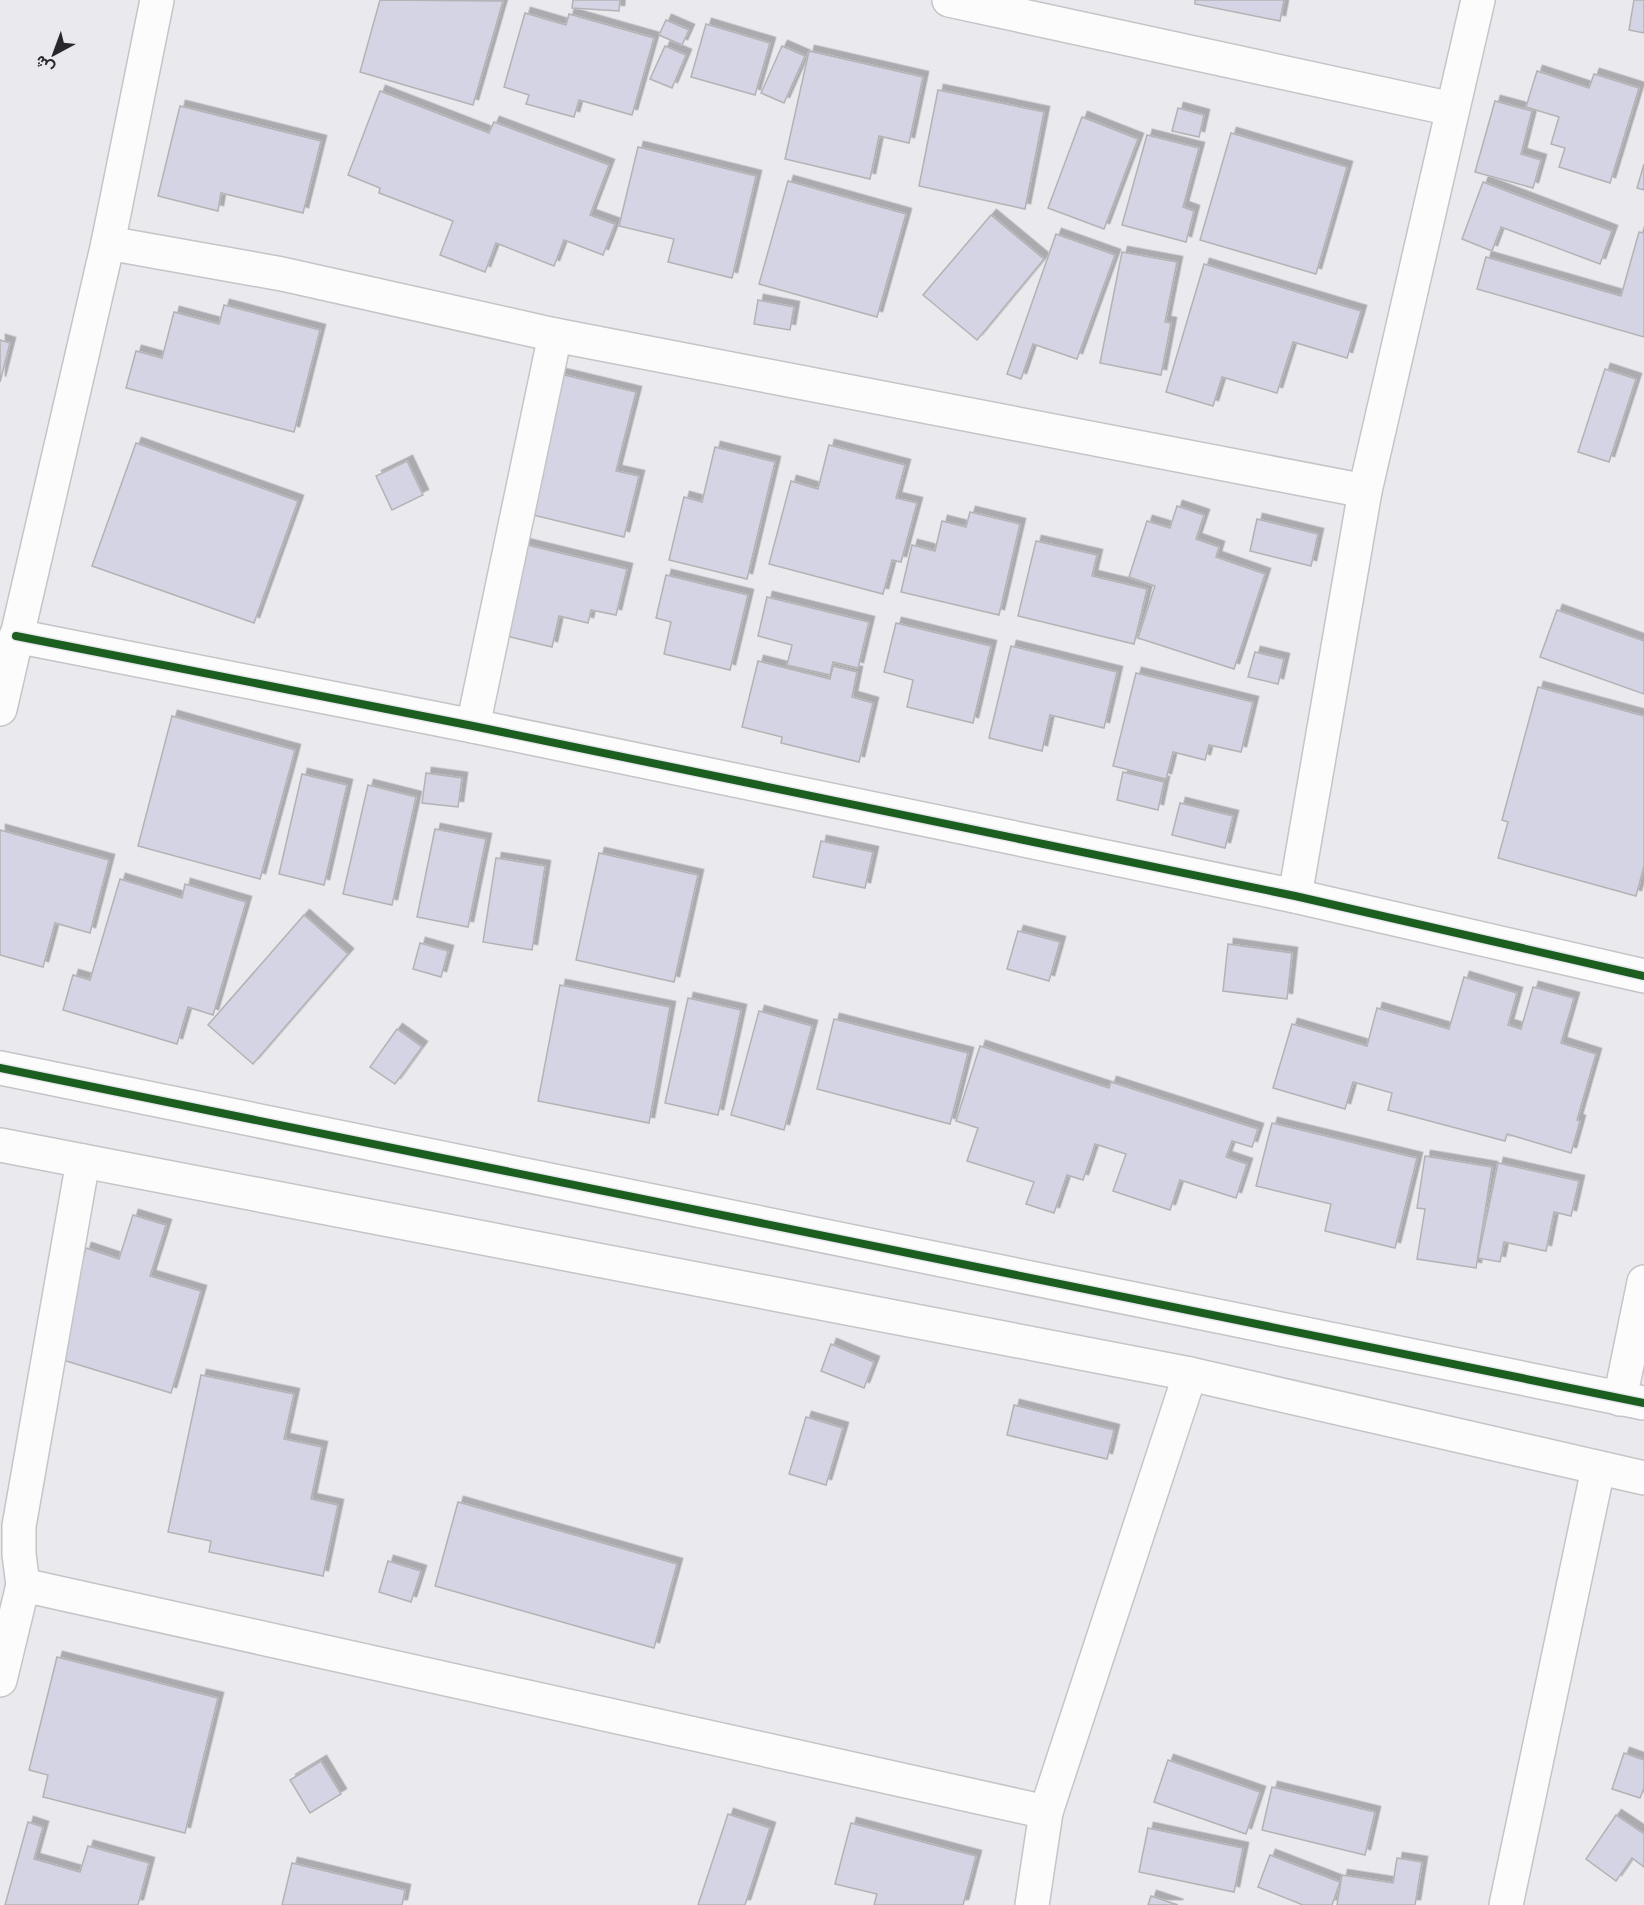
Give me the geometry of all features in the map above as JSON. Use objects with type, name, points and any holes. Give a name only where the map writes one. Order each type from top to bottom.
[{"type":"street","points":[[0,709],[108,243],[157,0]]},
{"type":"street","points":[[949,0],[1452,109]]},
{"type":"street","points":[[1295,896],[1365,491],[1478,0]]},
{"type":"street","points":[[108,243],[282,274],[555,335],[1365,491]]},
{"type":"street","points":[[473,726],[555,335]]},
{"type":"street","points":[[16,636],[473,726],[1295,896],[1644,976]]},
{"type":"street","points":[[0,1068],[1632,1401],[1644,1282]]},
{"type":"street","points":[[0,1145],[1190,1374],[1644,1478]]},
{"type":"street","points":[[0,1680],[23,1585],[19,1554],[19,1526],[83,1161]]},
{"type":"street","points":[[1032,1905],[1046,1812],[1190,1374]]},
{"type":"street","points":[[1506,1905],[1598,1469]]},
{"type":"street","points":[[23,1585],[1046,1812]]},
{"type":"building","points":[[380,0],[503,1],[473,105],[360,72]]},
{"type":"building","points":[[573,0],[620,0],[619,11],[572,8]]},
{"type":"building","points":[[1195,0],[1284,0],[1280,21],[1195,4]]},
{"type":"building","points":[[1634,0],[1644,0],[1644,33],[1629,30]]},
{"type":"building","points":[[525,13],[566,25],[569,14],[654,38],[632,115],[579,100],[574,117],[526,104],[529,95],[504,87]]},
{"type":"building","points":[[666,20],[689,30],[682,45],[659,35]]},
{"type":"building","points":[[706,24],[770,43],[755,95],[691,77]]},
{"type":"building","points":[[665,46],[686,55],[672,88],[650,79]]},
{"type":"building","points":[[782,46],[805,56],[784,103],[761,93]]},
{"type":"building","points":[[809,51],[923,77],[909,143],[879,136],[870,179],[785,159]]},
{"type":"building","points":[[1537,71],[1589,88],[1594,74],[1639,88],[1610,183],[1559,167],[1565,148],[1551,144],[1559,117],[1526,107]]},
{"type":"building","points":[[938,90],[1044,112],[1025,209],[919,186]]},
{"type":"building","points":[[380,91],[489,133],[494,122],[609,165],[590,215],[615,224],[603,255],[564,240],[554,266],[496,243],[485,272],[440,255],[453,221],[379,193],[380,188],[348,175]]},
{"type":"building","points":[[1495,101],[1532,111],[1521,154],[1541,160],[1533,188],[1475,172]]},
{"type":"building","points":[[180,106],[321,141],[303,213],[221,193],[218,211],[158,196]]},
{"type":"building","points":[[1178,108],[1204,115],[1199,137],[1172,131]]},
{"type":"building","points":[[1082,117],[1138,139],[1104,229],[1048,208]]},
{"type":"building","points":[[1231,133],[1347,167],[1316,274],[1200,240]]},
{"type":"building","points":[[1147,135],[1199,148],[1183,207],[1194,211],[1186,242],[1122,225]]},
{"type":"building","points":[[638,147],[756,176],[732,278],[668,262],[674,239],[619,226]]},
{"type":"building","points":[[1644,164],[1644,190],[1637,188]]},
{"type":"building","points":[[788,181],[906,214],[877,317],[759,284]]},
{"type":"building","points":[[1483,182],[1612,231],[1600,264],[1501,227],[1492,251],[1462,239]]},
{"type":"building","points":[[991,215],[1044,259],[977,340],[923,295]]},
{"type":"building","points":[[1639,232],[1644,233],[1644,337],[1477,289],[1486,257],[1621,296]]},
{"type":"building","points":[[1056,234],[1115,255],[1077,359],[1033,344],[1021,379],[1007,374]]},
{"type":"building","points":[[1122,252],[1177,262],[1165,322],[1171,323],[1161,375],[1100,363]]},
{"type":"building","points":[[1204,264],[1361,311],[1347,358],[1293,342],[1277,393],[1222,377],[1213,406],[1166,392]]},
{"type":"building","points":[[758,300],[794,307],[790,330],[754,324]]},
{"type":"building","points":[[224,305],[320,330],[294,432],[126,388],[136,351],[162,358],[174,312],[219,324]]},
{"type":"building","points":[[0,340],[10,343],[0,382]]},
{"type":"building","points":[[1605,369],[1636,379],[1609,462],[1578,452]]},
{"type":"building","points":[[556,373],[636,392],[616,471],[639,476],[624,537],[529,514]]},
{"type":"building","points":[[136,443],[298,501],[254,623],[92,566]]},
{"type":"building","points":[[829,445],[905,465],[896,498],[917,503],[901,562],[892,560],[883,594],[769,564],[791,481],[818,489]]},
{"type":"building","points":[[715,447],[775,462],[747,579],[669,560],[684,497],[702,502]]},
{"type":"building","points":[[407,461],[423,495],[392,510],[376,476]]},
{"type":"building","points":[[1177,506],[1204,515],[1196,539],[1219,547],[1216,557],[1265,574],[1234,669],[1138,638],[1155,586],[1129,577],[1147,521],[1170,528]]},
{"type":"building","points":[[970,512],[1020,524],[999,615],[901,592],[912,545],[935,551],[942,521],[966,527]]},
{"type":"building","points":[[1257,519],[1318,534],[1311,566],[1250,551]]},
{"type":"building","points":[[1036,541],[1097,555],[1092,576],[1147,589],[1134,644],[1018,616]]},
{"type":"building","points":[[523,544],[627,569],[616,615],[591,610],[588,623],[559,616],[552,647],[502,635]]},
{"type":"building","points":[[666,575],[748,595],[730,670],[664,654],[671,622],[656,618]]},
{"type":"building","points":[[767,597],[869,622],[858,668],[833,662],[830,675],[787,665],[792,645],[758,636]]},
{"type":"building","points":[[1557,610],[1644,641],[1644,694],[1540,657]]},
{"type":"building","points":[[896,623],[991,646],[973,723],[907,707],[913,680],[884,672]]},
{"type":"building","points":[[1011,646],[1117,672],[1104,728],[1050,715],[1042,751],[989,738]]},
{"type":"building","points":[[1255,652],[1284,659],[1278,684],[1248,677]]},
{"type":"building","points":[[758,661],[830,679],[833,666],[857,672],[852,697],[873,703],[859,762],[781,743],[782,737],[742,727]]},
{"type":"building","points":[[1136,673],[1253,702],[1241,752],[1209,745],[1205,760],[1173,752],[1166,779],[1113,766]]},
{"type":"building","points":[[1538,687],[1644,716],[1644,866],[1636,896],[1498,858],[1508,822],[1502,820]]},
{"type":"building","points":[[172,716],[295,750],[260,879],[138,846]]},
{"type":"building","points":[[1123,772],[1164,782],[1158,810],[1117,800]]},
{"type":"building","points":[[426,773],[462,778],[458,807],[422,803]]},
{"type":"building","points":[[302,774],[347,785],[324,885],[279,874]]},
{"type":"building","points":[[368,785],[416,797],[392,905],[343,894]]},
{"type":"building","points":[[1180,803],[1233,816],[1225,848],[1172,835]]},
{"type":"building","points":[[435,829],[486,839],[468,927],[417,917]]},
{"type":"building","points":[[0,830],[109,860],[90,933],[55,923],[43,967],[0,955]]},
{"type":"building","points":[[821,841],[873,852],[865,888],[813,877]]},
{"type":"building","points":[[599,853],[698,875],[674,982],[576,960]]},
{"type":"building","points":[[496,858],[545,866],[532,950],[483,942]]},
{"type":"building","points":[[120,879],[182,898],[185,884],[246,902],[213,1015],[188,1007],[177,1044],[63,1010],[73,975],[90,980]]},
{"type":"building","points":[[304,915],[348,954],[253,1064],[208,1025]]},
{"type":"building","points":[[1018,931],[1060,942],[1049,981],[1007,969]]},
{"type":"building","points":[[420,943],[448,951],[441,977],[413,969]]},
{"type":"building","points":[[1228,944],[1292,953],[1287,999],[1223,991]]},
{"type":"building","points":[[1464,977],[1517,993],[1508,1025],[1521,1029],[1533,987],[1574,998],[1561,1043],[1596,1054],[1577,1120],[1580,1121],[1571,1153],[1507,1134],[1505,1141],[1388,1110],[1392,1093],[1353,1082],[1345,1109],[1273,1088],[1292,1024],[1367,1046],[1377,1008],[1449,1029]]},
{"type":"building","points":[[560,985],[670,1007],[649,1123],[538,1101]]},
{"type":"building","points":[[688,998],[741,1010],[718,1115],[665,1103]]},
{"type":"building","points":[[759,1011],[812,1026],[784,1130],[731,1115]]},
{"type":"building","points":[[834,1019],[968,1053],[950,1124],[817,1089]]},
{"type":"building","points":[[397,1029],[422,1047],[395,1084],[370,1067]]},
{"type":"building","points":[[980,1046],[1109,1088],[1111,1082],[1258,1129],[1252,1147],[1232,1141],[1226,1157],[1247,1164],[1236,1198],[1180,1180],[1170,1210],[1113,1191],[1126,1154],[1095,1144],[1083,1180],[1067,1175],[1054,1213],[1026,1204],[1034,1182],[967,1161],[978,1128],[956,1121]]},
{"type":"building","points":[[1272,1123],[1417,1158],[1395,1248],[1325,1231],[1331,1204],[1256,1186]]},
{"type":"building","points":[[1425,1156],[1492,1167],[1476,1268],[1417,1259],[1425,1209],[1417,1208]]},
{"type":"building","points":[[1498,1163],[1579,1181],[1571,1216],[1554,1212],[1546,1251],[1504,1242],[1500,1262],[1478,1258]]},
{"type":"building","points":[[133,1215],[166,1225],[150,1276],[201,1291],[171,1393],[53,1357],[86,1248],[119,1259]]},
{"type":"building","points":[[831,1344],[874,1362],[864,1388],[821,1371]]},
{"type":"building","points":[[201,1375],[294,1394],[284,1439],[322,1447],[311,1499],[338,1505],[323,1576],[209,1552],[211,1541],[168,1532]]},
{"type":"building","points":[[1014,1405],[1114,1430],[1107,1459],[1007,1435]]},
{"type":"building","points":[[806,1417],[843,1428],[826,1485],[789,1474]]},
{"type":"building","points":[[458,1502],[677,1564],[654,1648],[435,1586]]},
{"type":"building","points":[[388,1561],[421,1571],[411,1602],[379,1592]]},
{"type":"building","points":[[57,1657],[218,1698],[185,1833],[43,1797],[48,1775],[29,1770]]},
{"type":"building","points":[[1624,1753],[1644,1760],[1644,1788],[1640,1798],[1612,1789]]},
{"type":"building","points":[[1168,1760],[1260,1792],[1246,1834],[1154,1802]]},
{"type":"building","points":[[321,1761],[341,1794],[310,1813],[290,1780]]},
{"type":"building","points":[[1272,1787],[1375,1812],[1365,1855],[1262,1830]]},
{"type":"building","points":[[728,1814],[770,1828],[745,1905],[698,1905]]},
{"type":"building","points":[[1616,1815],[1644,1834],[1644,1867],[1632,1858],[1616,1881],[1586,1859]]},
{"type":"building","points":[[28,1822],[43,1827],[34,1859],[80,1872],[88,1846],[149,1863],[138,1905],[5,1905]]},
{"type":"building","points":[[851,1823],[976,1856],[963,1905],[874,1905],[877,1894],[835,1884]]},
{"type":"building","points":[[1148,1828],[1243,1848],[1234,1892],[1139,1872]]},
{"type":"building","points":[[1270,1855],[1340,1882],[1332,1905],[1303,1905],[1258,1887]]},
{"type":"building","points":[[1397,1858],[1422,1862],[1415,1905],[1337,1905],[1342,1875],[1393,1883]]},
{"type":"building","points":[[292,1863],[405,1890],[402,1905],[282,1905]]},
{"type":"building","points":[[1151,1896],[1178,1905],[1148,1905]]},
{"type":"cycle path","points":[[16,636],[473,726],[1295,896],[1644,976]]},
{"type":"cycle path","points":[[0,1068],[1644,1403]]}]
